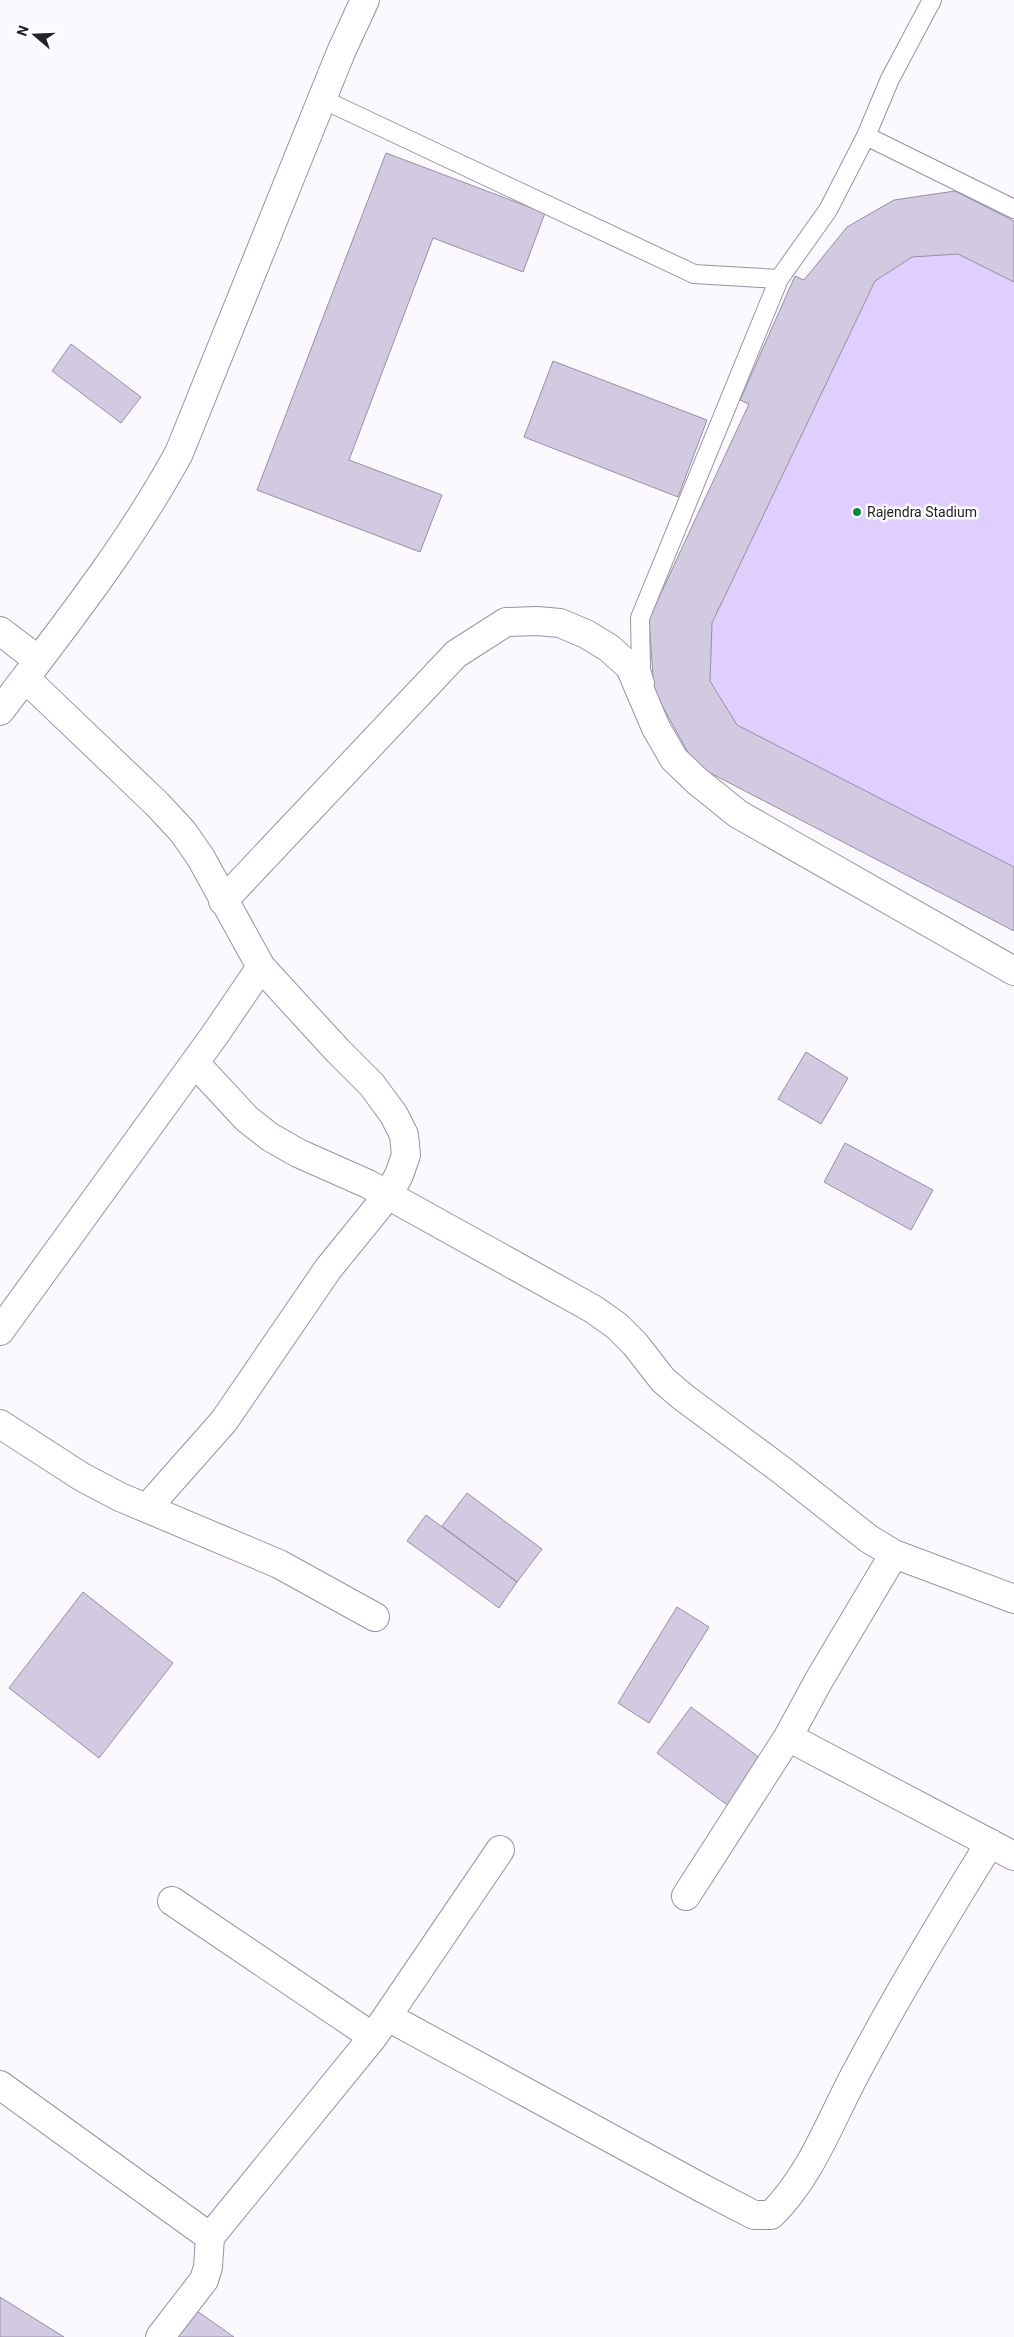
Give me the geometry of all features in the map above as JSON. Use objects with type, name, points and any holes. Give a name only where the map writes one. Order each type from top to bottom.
[{"type":"street","points":[[0,711],[112,560],[159,489],[179,453],[322,99],[365,0]]},
{"type":"street","points":[[223,900],[450,660],[506,622],[537,621],[560,623],[586,634],[610,648],[630,666],[656,728],[674,759],[696,780],[738,814],[1014,971]]},
{"type":"street","points":[[0,631],[32,669],[183,832],[201,858],[261,968],[338,1052],[372,1085],[394,1115],[404,1135],[406,1155],[399,1175],[388,1195],[328,1269],[224,1421],[147,1508]]},
{"type":"street","points":[[0,1331],[195,1063],[261,968]]},
{"type":"street","points":[[195,1063],[247,1119],[270,1137],[298,1153],[368,1184],[601,1314],[617,1326],[635,1344],[663,1380],[683,1397],[784,1472],[838,1517],[869,1539],[894,1554],[1014,1599]]},
{"type":"street","points":[[0,1424],[82,1477],[120,1498],[279,1564],[375,1617]]},
{"type":"street","points":[[686,1896],[788,1737],[819,1680],[894,1554]]},
{"type":"street","points":[[788,1737],[1014,1856]]},
{"type":"street","points":[[172,1901],[381,2027],[754,2214],[771,2214],[788,2198],[802,2177],[857,2070],[899,1994],[990,1843]]},
{"type":"street","points":[[160,2337],[204,2280],[208,2268],[210,2237],[381,2027],[500,1850]]},
{"type":"street","points":[[0,2085],[210,2237]]},
{"type":"lane","points":[[656,728],[641,670],[640,618],[779,279],[828,210],[866,136],[890,79],[932,0]]},
{"type":"lane","points":[[322,99],[694,274],[779,279]]},
{"type":"lane","points":[[866,136],[1014,209]]},
{"type":"shaded area","name":"Rajendra Stadium","points":[[955,191],[1014,221],[1014,931],[695,765],[654,691],[649,619],[749,405],[740,400],[795,276],[805,280],[847,227],[894,200]]},
{"type":"building","points":[[386,153],[545,213],[523,272],[433,238],[349,460],[442,495],[420,552],[257,490]]},
{"type":"building","points":[[955,191],[1014,221],[1014,282],[958,254],[912,257],[875,281],[712,623],[710,681],[737,725],[1014,867],[1014,931],[695,765],[654,691],[649,619],[749,404],[740,400],[795,276],[804,280],[847,227],[894,200]]},
{"type":"building","points":[[71,344],[141,397],[121,423],[52,371]]},
{"type":"building","points":[[553,361],[707,420],[678,497],[524,437]]},
{"type":"building","points":[[806,1052],[848,1078],[821,1124],[778,1099]]},
{"type":"building","points":[[845,1143],[933,1190],[911,1230],[824,1182]]},
{"type":"building","points":[[467,1493],[542,1549],[517,1582],[442,1526]]},
{"type":"building","points":[[426,1515],[517,1582],[499,1608],[407,1541]]},
{"type":"building","points":[[83,1592],[173,1663],[99,1758],[9,1688]]},
{"type":"building","points":[[677,1607],[709,1627],[649,1723],[618,1703]]},
{"type":"building","points":[[691,1707],[764,1761],[730,1807],[657,1753]]},
{"type":"building","points":[[0,2297],[64,2337],[0,2337]]},
{"type":"building","points":[[190,2306],[234,2337],[169,2337]]},
{"type":"place","name":"Rajendra Stadium","points":[[857,512]]}]
